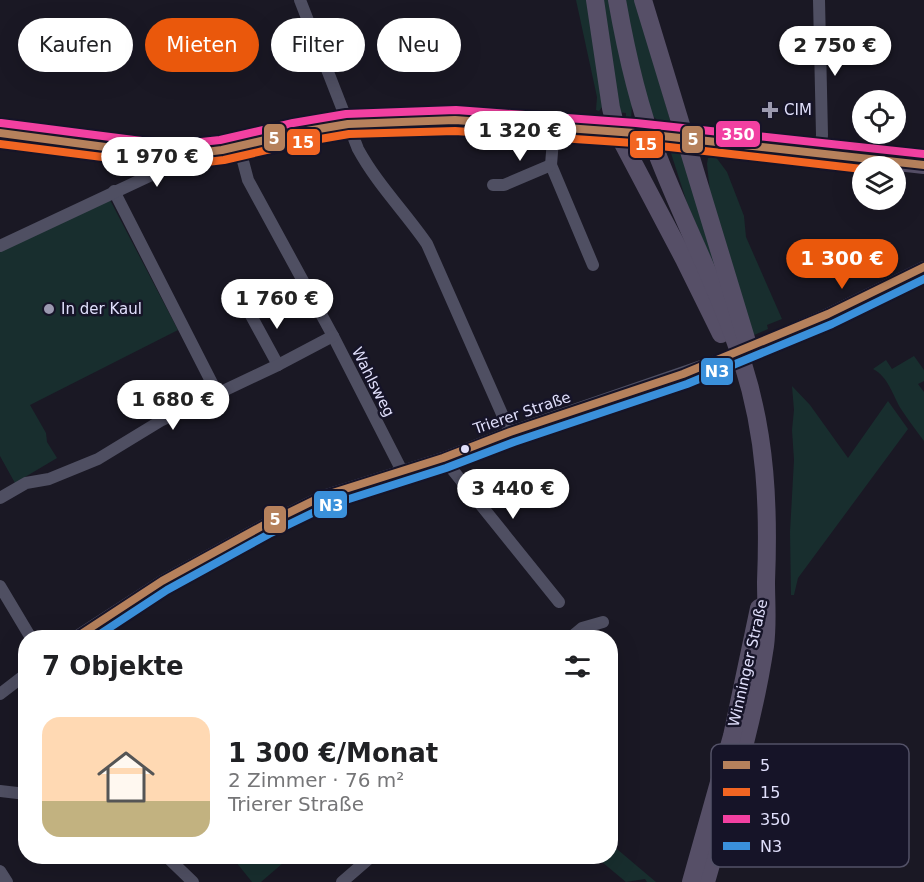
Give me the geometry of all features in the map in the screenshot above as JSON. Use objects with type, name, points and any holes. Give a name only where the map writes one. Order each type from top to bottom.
[{"type":"main road","points":[[595,0],[611,108],[626,132],[738,375],[752,394]]},
{"type":"main road","points":[[617,0],[645,121],[665,175],[730,326],[752,394]]},
{"type":"main road","points":[[643,0],[753,360],[752,394]]},
{"type":"main road","points":[[0,133],[173,156],[239,146],[348,124],[433,120],[626,132],[924,165]]},
{"type":"main road","name":"Winninger Straße","points":[[744,744],[763,657],[767,623],[767,494],[763,451],[752,394]]},
{"type":"main road","name":"Winninger Straße","points":[[730,744],[766,584]]},
{"type":"main road","name":"Winninger Straße","points":[[691,882],[711,811]]},
{"type":"main road","name":"Winninger Straße","points":[[705,882],[711,861]]},
{"type":"street","points":[[300,0],[358,150],[369,169],[427,244],[510,432]]},
{"type":"street","points":[[819,0],[822,135],[820,153]]},
{"type":"street","points":[[554,127],[551,165],[593,265]]},
{"type":"street","name":"Wahlsweg","points":[[239,146],[248,180],[333,336],[402,471]]},
{"type":"street","points":[[0,246],[162,170],[173,156]]},
{"type":"street","points":[[493,185],[504,185],[551,165]]},
{"type":"street","points":[[114,191],[217,393]]},
{"type":"street","name":"Trierer Straße","points":[[86,630],[162,581],[264,525],[323,496],[442,458],[510,432],[716,361],[828,314],[924,267]]},
{"type":"street","points":[[248,310],[278,365]]},
{"type":"street","points":[[0,498],[26,483],[50,479],[98,459],[162,420],[333,336]]},
{"type":"street","points":[[442,458],[559,602]]},
{"type":"street","points":[[0,586],[26,630]]},
{"type":"street","points":[[579,630],[582,627],[603,622]]},
{"type":"street","points":[[0,694],[18,680]]},
{"type":"street","points":[[0,792],[18,793]]},
{"type":"street","points":[[174,864],[193,882]]},
{"type":"street","points":[[342,882],[363,864]]},
{"type":"street","points":[[0,871],[7,882]]},
{"type":"green space","points":[[576,0],[590,0],[602,107],[599,111],[596,110],[597,97]]},
{"type":"green space","points":[[599,0],[610,0],[632,104],[631,120],[626,120],[626,113],[617,112]]},
{"type":"green space","points":[[625,0],[636,0],[671,123],[660,122],[651,115],[636,59]]},
{"type":"green space","points":[[670,150],[681,151],[725,291],[687,203]]},
{"type":"green space","points":[[715,156],[727,172],[744,216],[746,237],[782,319],[767,325],[768,329],[752,336],[712,211],[707,164],[708,158]]},
{"type":"green space","points":[[109,198],[178,330],[30,405],[57,458],[15,483],[0,456],[0,250]]},
{"type":"green space","points":[[914,356],[924,370],[924,381],[918,384],[924,392],[924,441],[901,409],[883,376],[873,369],[886,360],[892,369]]},
{"type":"green space","points":[[792,386],[810,405],[848,458],[888,401],[908,429],[798,578],[794,595],[791,595],[790,532],[794,460]]},
{"type":"green space","points":[[618,850],[656,882],[647,882],[645,879],[626,882],[604,864],[618,864]]},
{"type":"green space","points":[[238,864],[282,864],[261,882],[252,882]]},
{"type":"transit line","name":"350","points":[[1,123],[173,145],[220,140],[293,123],[346,114],[456,110],[636,123],[924,154]]},
{"type":"transit line","name":"5","points":[[0,133],[173,156],[222,150],[295,133],[348,124],[455,120],[635,133],[924,165]]},
{"type":"transit line","name":"15","points":[[0,144],[173,166],[224,160],[349,134],[455,131],[634,143],[852,168]]},
{"type":"transit line","name":"5","points":[[87,630],[162,581],[264,525],[323,496],[443,458],[510,432],[683,374],[828,314],[924,267]]},
{"type":"transit line","name":"N3","points":[[106,630],[167,590],[269,534],[327,506],[446,468],[514,442],[687,384],[832,324],[924,279]]},
{"type":"place","name":"CIM","points":[[770,110]]},
{"type":"place","name":"In der Kaul","points":[[49,309]]}]
